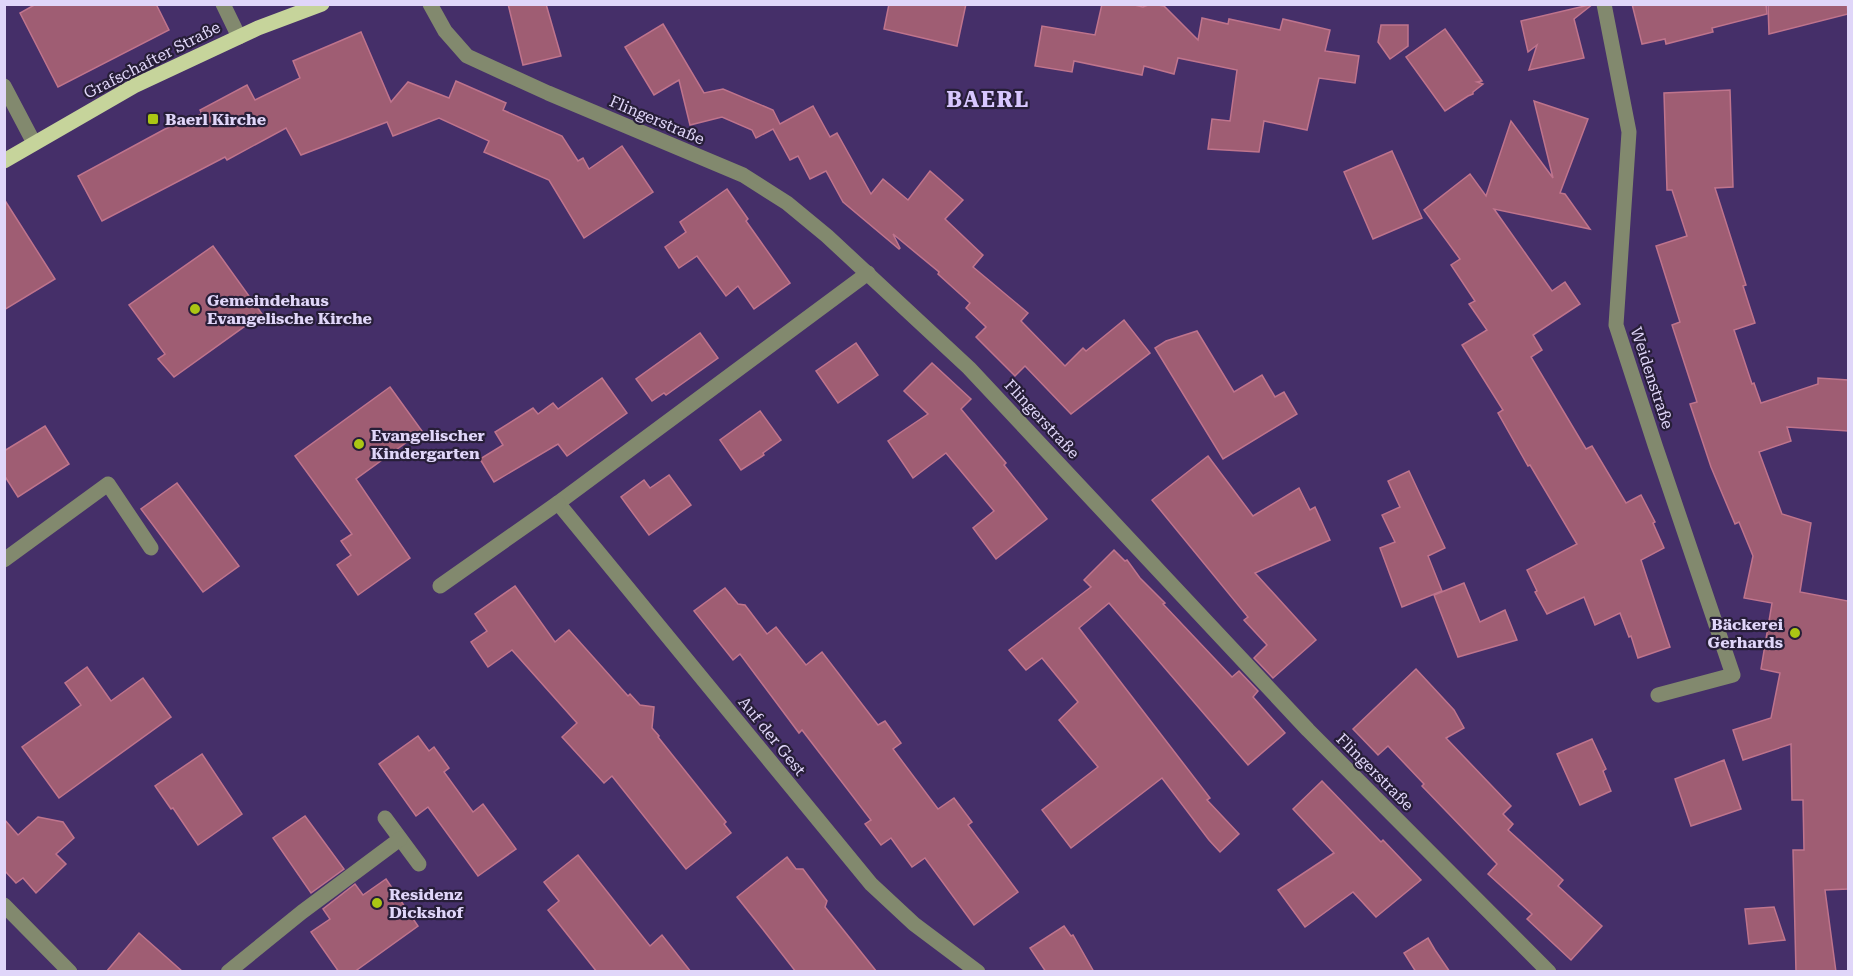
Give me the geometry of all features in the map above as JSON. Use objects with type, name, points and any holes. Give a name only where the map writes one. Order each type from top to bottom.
[{"type":"main road","name":"Grafschafter Straße","points":[[4,161],[134,86],[258,28],[322,4]]},
{"type":"street","points":[[223,4],[239,37]]},
{"type":"street","name":"Flingerstraße","points":[[430,4],[445,31],[467,56],[548,93],[743,175],[787,203],[827,236],[969,368],[1308,730],[1549,972]]},
{"type":"street","name":"Weidenstraße","points":[[1604,4],[1629,132],[1616,325],[1733,675],[1658,695]]},
{"type":"street","points":[[4,86],[34,143]]},
{"type":"street","points":[[440,586],[558,503],[868,273]]},
{"type":"street","points":[[4,560],[108,484],[151,548]]},
{"type":"street","name":"Auf der Gest","points":[[558,503],[871,884],[914,924],[978,972]]},
{"type":"street","points":[[385,818],[419,864]]},
{"type":"street","points":[[228,972],[302,912],[400,839]]},
{"type":"street","points":[[4,905],[70,972]]},
{"type":"building","points":[[36,4],[156,4],[169,30],[58,87],[20,13]]},
{"type":"building","points":[[508,4],[546,4],[561,56],[523,65]]},
{"type":"building","points":[[889,4],[966,4],[957,46],[884,29]]},
{"type":"building","points":[[1102,4],[1164,6],[1198,40],[1202,18],[1228,24],[1229,19],[1280,30],[1283,19],[1330,30],[1325,51],[1359,56],[1355,83],[1319,78],[1307,130],[1264,121],[1259,152],[1208,149],[1212,119],[1230,121],[1237,70],[1178,58],[1174,74],[1144,66],[1142,75],[1074,61],[1072,72],[1035,66],[1042,26],[1095,35]]},
{"type":"building","points":[[1593,4],[1574,19],[1584,58],[1529,70],[1537,45],[1528,52],[1521,21]]},
{"type":"building","points":[[1632,4],[1766,4],[1767,14],[1712,28],[1713,32],[1666,44],[1665,39],[1642,44]]},
{"type":"building","points":[[1768,4],[1847,4],[1848,14],[1769,34]]},
{"type":"building","points":[[663,24],[704,93],[723,89],[773,110],[780,124],[813,106],[830,137],[837,133],[871,194],[883,179],[908,200],[930,171],[963,200],[945,219],[983,255],[973,267],[1028,313],[1021,321],[1065,366],[1083,348],[1086,351],[1124,320],[1150,353],[1071,414],[1025,366],[1015,376],[976,337],[986,327],[966,308],[970,303],[938,274],[939,272],[893,234],[899,249],[843,202],[826,171],[810,179],[798,156],[790,160],[773,129],[756,138],[752,130],[722,117],[690,125],[679,80],[654,95],[625,47]]},
{"type":"building","points":[[1381,25],[1408,25],[1408,46],[1390,59],[1378,42]]},
{"type":"building","points":[[1445,29],[1482,81],[1477,82],[1483,84],[1473,94],[1445,111],[1406,57]]},
{"type":"building","points":[[361,32],[391,102],[408,82],[449,98],[456,81],[506,103],[503,110],[562,136],[578,161],[583,158],[589,169],[622,146],[653,192],[584,238],[549,180],[484,152],[489,141],[439,118],[393,136],[387,122],[301,155],[286,128],[227,160],[225,157],[102,221],[78,176],[165,129],[202,114],[200,110],[247,85],[255,100],[300,78],[293,61]]},
{"type":"building","points":[[1730,90],[1733,187],[1715,188],[1746,285],[1743,286],[1755,323],[1734,330],[1752,384],[1754,383],[1761,403],[1818,384],[1818,378],[1848,380],[1848,431],[1787,427],[1791,441],[1759,452],[1782,514],[1811,523],[1800,592],[1848,601],[1848,889],[1825,890],[1836,972],[1796,972],[1793,850],[1804,850],[1803,800],[1792,800],[1791,744],[1743,760],[1733,730],[1771,718],[1780,673],[1761,669],[1772,603],[1744,598],[1753,556],[1739,522],[1735,524],[1711,467],[1690,404],[1697,402],[1672,325],[1680,322],[1656,246],[1687,236],[1672,190],[1667,190],[1664,93]]},
{"type":"building","points":[[1534,101],[1588,119],[1560,193],[1565,194],[1590,229],[1494,209],[1552,291],[1565,282],[1580,304],[1533,335],[1542,350],[1531,357],[1586,449],[1592,446],[1626,503],[1641,495],[1655,522],[1653,523],[1664,548],[1641,560],[1670,647],[1638,658],[1620,613],[1595,625],[1584,597],[1547,614],[1535,592],[1537,591],[1527,570],[1577,544],[1530,465],[1528,466],[1498,413],[1503,410],[1462,345],[1487,330],[1469,304],[1475,301],[1451,265],[1460,259],[1424,210],[1470,174],[1486,196],[1511,121],[1553,178]]},
{"type":"building","points":[[1392,151],[1422,218],[1373,239],[1344,172]]},
{"type":"building","points":[[727,189],[748,219],[746,221],[790,283],[754,309],[738,286],[726,296],[697,256],[679,268],[665,247],[686,232],[680,222]]},
{"type":"building","points":[[4,199],[55,279],[4,310]]},
{"type":"building","name":"Gemeindehaus Evangelische Kirche","points":[[213,246],[262,314],[174,377],[158,359],[165,354],[129,305]]},
{"type":"building","points":[[1197,331],[1234,392],[1262,375],[1275,397],[1284,392],[1297,414],[1223,459],[1155,348],[1166,341]]},
{"type":"building","points":[[700,333],[718,358],[666,395],[664,393],[652,401],[636,379]]},
{"type":"building","points":[[856,343],[878,375],[838,403],[816,371]]},
{"type":"building","points":[[932,363],[971,399],[961,409],[1006,463],[1004,465],[1047,519],[996,559],[973,528],[994,511],[946,453],[913,478],[888,441],[928,414],[904,391]]},
{"type":"building","points":[[602,378],[627,413],[567,456],[558,444],[494,482],[480,459],[503,445],[495,432],[533,408],[538,414],[553,403],[558,409]]},
{"type":"building","points":[[390,387],[422,431],[356,479],[410,558],[358,595],[337,565],[351,555],[341,541],[352,534],[295,456]]},
{"type":"building","points":[[760,411],[781,440],[741,470],[720,440]]},
{"type":"building","points":[[45,426],[69,464],[18,497],[4,475],[4,451]]},
{"type":"building","points":[[1208,456],[1253,516],[1299,488],[1310,510],[1315,507],[1330,540],[1255,573],[1316,640],[1273,678],[1254,658],[1267,645],[1244,620],[1248,617],[1152,500]]},
{"type":"building","points":[[1409,471],[1445,548],[1428,556],[1442,591],[1402,607],[1380,548],[1395,542],[1382,515],[1400,507],[1388,481]]},
{"type":"building","points":[[669,475],[691,505],[649,535],[621,497],[644,480],[650,488]]},
{"type":"building","points":[[177,483],[239,566],[203,592],[141,509]]},
{"type":"building","points":[[1114,550],[1125,561],[1127,560],[1140,578],[1165,603],[1163,604],[1232,677],[1239,671],[1258,691],[1253,697],[1285,733],[1248,765],[1109,603],[1079,628],[1210,798],[1207,800],[1239,834],[1220,852],[1162,778],[1071,848],[1042,810],[1098,767],[1059,720],[1078,702],[1042,658],[1026,670],[1009,650],[1091,587],[1084,580]]},
{"type":"building","points":[[1464,583],[1480,622],[1505,610],[1517,640],[1458,657],[1434,595]]},
{"type":"building","points":[[515,586],[555,642],[569,630],[628,696],[630,694],[640,705],[654,707],[652,728],[726,822],[724,824],[731,833],[686,869],[612,776],[604,783],[562,737],[577,723],[512,650],[488,667],[471,642],[487,631],[475,614]]},
{"type":"building","points":[[725,588],[738,604],[745,605],[767,634],[776,627],[806,665],[822,652],[878,725],[885,721],[901,743],[893,749],[938,809],[954,798],[972,822],[968,825],[1018,892],[974,925],[925,858],[912,867],[891,838],[881,845],[865,824],[871,820],[802,730],[799,733],[740,654],[733,660],[694,611]]},
{"type":"building","points":[[87,667],[111,701],[143,678],[171,717],[59,798],[22,747],[81,705],[65,683]]},
{"type":"building","points":[[1416,669],[1454,710],[1464,728],[1446,738],[1511,806],[1503,814],[1513,824],[1508,830],[1563,880],[1558,886],[1602,926],[1571,960],[1527,919],[1532,914],[1488,874],[1497,864],[1422,786],[1424,784],[1388,746],[1378,755],[1353,729]]},
{"type":"building","points":[[418,736],[429,751],[434,747],[449,768],[444,772],[473,812],[483,804],[516,849],[478,876],[428,807],[416,816],[379,764]]},
{"type":"building","points":[[1592,739],[1606,769],[1603,771],[1611,791],[1580,805],[1557,754]]},
{"type":"building","points":[[202,754],[242,814],[198,845],[155,786]]},
{"type":"building","points":[[1724,760],[1741,809],[1691,826],[1675,779]]},
{"type":"building","points":[[1322,781],[1421,880],[1376,917],[1353,892],[1305,927],[1278,890],[1334,853],[1293,809]]},
{"type":"building","points":[[305,816],[344,869],[311,893],[273,838]]},
{"type":"building","points":[[38,817],[63,822],[74,838],[56,854],[66,864],[36,893],[23,878],[16,883],[4,870],[4,819],[18,835]]},
{"type":"building","points":[[578,855],[650,946],[662,935],[691,972],[597,972],[548,910],[559,901],[544,882]]},
{"type":"building","points":[[787,857],[796,869],[803,869],[827,901],[825,907],[877,972],[796,972],[737,897]]},
{"type":"building","name":"Residenz Dickshof","points":[[386,879],[418,926],[354,972],[339,972],[311,932],[330,919],[323,909],[355,884],[363,895]]},
{"type":"building","points":[[1774,907],[1785,940],[1749,944],[1745,909]]},
{"type":"building","points":[[1064,926],[1071,936],[1073,935],[1094,972],[1046,972],[1030,948]]},
{"type":"building","points":[[139,933],[183,972],[106,972]]},
{"type":"building","points":[[1428,938],[1450,972],[1416,972],[1404,953]]},
{"type":"place","name":"Baerl Kirche","points":[[153,119]]},
{"type":"place","name":"Gemeindehaus Evangelische Kirche","points":[[195,309]]},
{"type":"place","name":"Evangelischer Kindergarten","points":[[359,444]]},
{"type":"place","name":"Bäckerei Gerhards","points":[[1795,633]]},
{"type":"place","name":"Residenz Dickshof","points":[[377,903]]},
{"type":"district","name":"BAERL","points":[[988,99]]}]
